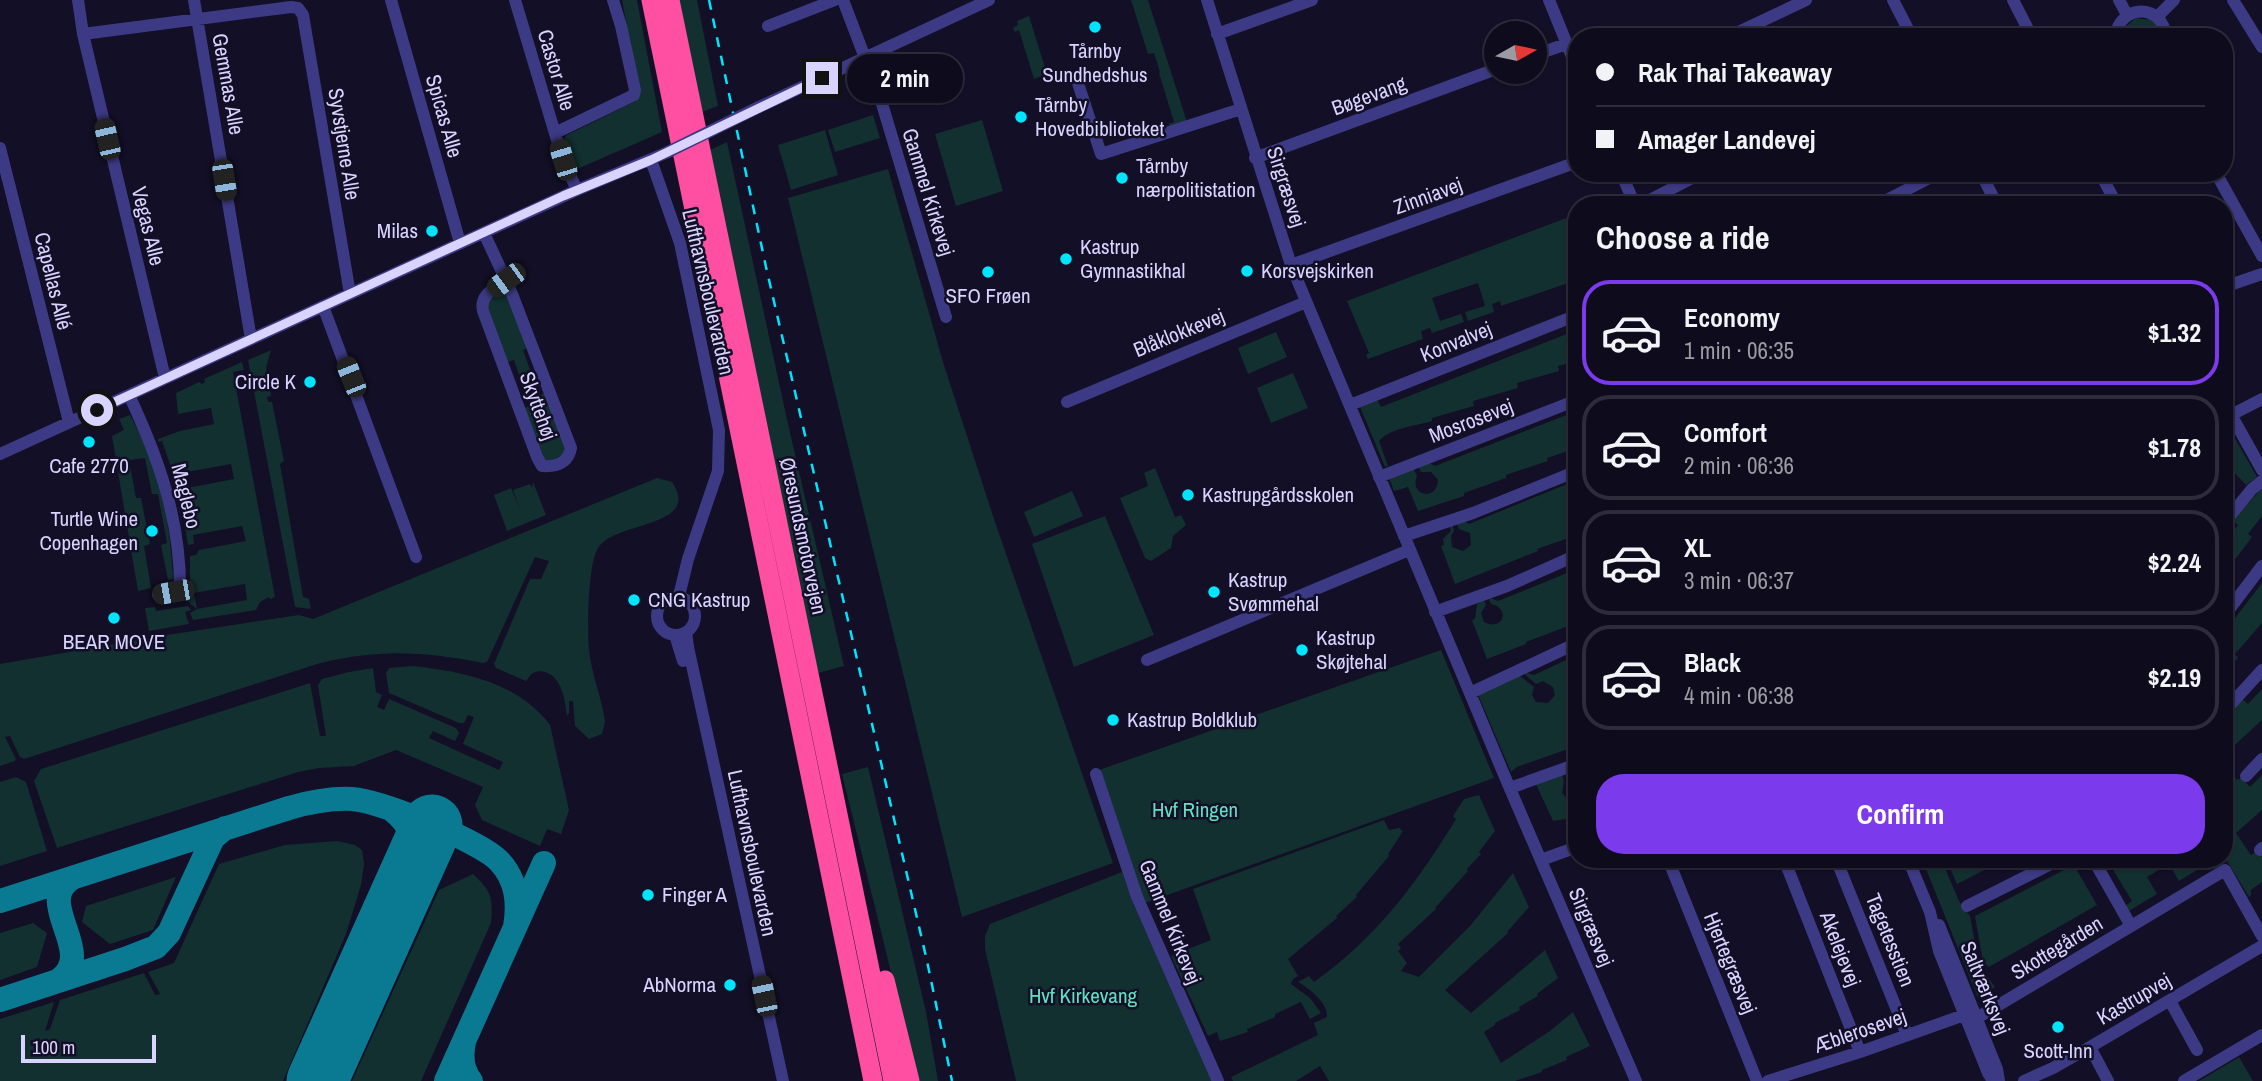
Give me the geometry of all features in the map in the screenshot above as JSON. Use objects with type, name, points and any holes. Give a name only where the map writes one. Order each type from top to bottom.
[{"type":"highway","name":"Øresundsmotorvejen","points":[[651,0],[873,1081]]},
{"type":"highway","name":"Øresundsmotorvejen","points":[[670,0],[893,1081]]},
{"type":"highway","points":[[828,764],[845,816],[910,1081]]},
{"type":"street","name":"Vegas Alle","points":[[78,0],[83,34],[165,378]]},
{"type":"street","name":"Gemmas Alle","points":[[194,0],[251,339]]},
{"type":"street","name":"Spicas Alle","points":[[391,0],[460,243]]},
{"type":"street","name":"Castor Alle","points":[[515,0],[563,160],[577,190]]},
{"type":"street","points":[[555,133],[634,95],[621,26],[613,0]]},
{"type":"street","points":[[768,26],[835,0]]},
{"type":"street","name":"Gammel Kirkevej","points":[[843,0],[880,97],[946,317]]},
{"type":"street","points":[[0,454],[577,190],[651,160],[989,0]]},
{"type":"street","name":"Sirgræsvej","points":[[1207,0],[1291,265],[1435,612],[1636,1081]]},
{"type":"street","points":[[1217,34],[1312,0]]},
{"type":"street","points":[[1549,0],[1568,49]]},
{"type":"street","points":[[1747,28],[1806,0]]},
{"type":"street","points":[[1893,0],[1907,28]]},
{"type":"street","points":[[2013,0],[2027,28]]},
{"type":"street","points":[[2119,0],[2127,15]]},
{"type":"street","points":[[2157,17],[2174,0]]},
{"type":"street","points":[[2233,0],[2262,47]]},
{"type":"street","name":"Syvstjerne Alle","points":[[197,20],[291,7],[298,8],[303,15],[350,294]]},
{"type":"street","points":[[2118,28],[2127,15],[2142,11],[2157,17],[2164,28]]},
{"type":"street","points":[[83,34],[197,20]]},
{"type":"street","points":[[1547,51],[1566,44]]},
{"type":"street","name":"Bøgevang","points":[[1255,158],[1484,73]]},
{"type":"street","points":[[1077,80],[1101,154],[1241,109]]},
{"type":"street","points":[[620,102],[626,115]]},
{"type":"street","name":"Capellas Allé","points":[[0,148],[69,422]]},
{"type":"street","name":"Lufthavnsboulevarden","points":[[651,160],[680,243],[719,430],[718,471],[688,559],[679,596]]},
{"type":"street","name":"Zinniavej","points":[[1291,265],[1568,165]]},
{"type":"street","points":[[1657,196],[1685,182]]},
{"type":"street","points":[[1895,196],[1922,182]]},
{"type":"street","points":[[2233,204],[2262,256]]},
{"type":"street","name":"Skyttehøj","points":[[484,233],[506,280],[571,448],[569,456],[561,464],[552,467],[542,466],[537,457],[481,306],[487,294],[506,280]]},
{"type":"street","points":[[2233,284],[2262,274]]},
{"type":"street","name":"Blåklokkevej","points":[[1067,402],[1306,302]]},
{"type":"street","points":[[323,306],[416,557]]},
{"type":"street","name":"Konvalvej","points":[[1350,404],[1568,319]]},
{"type":"street","name":"Maglebo","points":[[129,395],[162,474],[177,531],[180,587],[178,591],[158,594]]},
{"type":"street","points":[[2233,406],[2262,399]]},
{"type":"street","name":"Mosrosevej","points":[[1379,477],[1568,404]]},
{"type":"street","points":[[2233,419],[2262,470]]},
{"type":"street","points":[[1404,537],[1568,475]]},
{"type":"street","points":[[2233,512],[2262,481]]},
{"type":"street","points":[[1147,660],[1409,550]]},
{"type":"street","points":[[1435,612],[1507,586],[1568,559]]},
{"type":"street","points":[[2233,604],[2262,566]]},
{"type":"street","points":[[679,596],[690,602],[695,613],[693,625],[680,633],[663,630],[659,625],[657,613],[667,598],[679,596]]},
{"type":"street","name":"Lufthavnsboulevarden","points":[[680,633],[688,685],[775,1081]]},
{"type":"street","name":"Lufthavnsboulevarden","points":[[680,633],[687,644],[783,1081]]},
{"type":"street","points":[[1470,693],[1568,647]]},
{"type":"street","points":[[2233,702],[2262,670]]},
{"type":"street","points":[[2246,776],[2262,759]]},
{"type":"street","points":[[1510,788],[1568,767]]},
{"type":"street","name":"Gammel Kirkevej","points":[[1096,774],[1137,897],[1217,1081]]},
{"type":"street","points":[[1541,860],[1568,850]]},
{"type":"street","name":"Hjertegræsvej","points":[[1672,868],[1756,1081]]},
{"type":"street","name":"Akelejevej","points":[[1788,868],[1860,1052]]},
{"type":"street","name":"Tagetesstien","points":[[1840,868],[1907,1035]]},
{"type":"street","name":"Saltværksvej","points":[[1912,868],[1930,912],[1939,951],[1993,1081]]},
{"type":"street","points":[[1967,906],[2043,868]]},
{"type":"street","name":"Skottegården","points":[[2098,868],[2131,926]]},
{"type":"street","name":"Skottegården","points":[[1969,1018],[2225,870],[2258,918],[2262,936]]},
{"type":"street","name":"Kastrupvej","points":[[2024,1081],[2053,1068],[2262,946]]},
{"type":"street","points":[[2170,1000],[2197,1051]]},
{"type":"street","name":"Æblerosevej","points":[[1768,1081],[1907,1035],[1969,1018]]},
{"type":"street","name":"Saltværksvej","points":[[1969,1018],[1997,1069],[1999,1081]]},
{"type":"street","points":[[2184,1081],[2261,1038]]},
{"type":"street","points":[[2090,1047],[2108,1081]]},
{"type":"green space","points":[[622,0],[637,0],[662,132],[575,170],[564,138],[636,101],[640,96]]},
{"type":"green space","points":[[679,0],[697,0],[718,106],[702,112]]},
{"type":"green space","points":[[1131,0],[1148,0],[1187,122],[1171,126],[1168,124],[1174,122],[1160,72],[1154,53],[1148,54]]},
{"type":"green space","points":[[1029,16],[1047,74],[1034,79],[1019,30],[1015,32],[1013,28],[1018,25],[1017,21]]},
{"type":"green space","points":[[2136,18],[2151,20],[2158,28],[2124,28]]},
{"type":"green space","points":[[873,115],[880,138],[835,152],[828,130]]},
{"type":"green space","points":[[982,120],[1003,191],[956,206],[935,134]]},
{"type":"green space","points":[[825,130],[838,175],[791,190],[778,145]]},
{"type":"green space","points":[[727,142],[844,666],[818,673],[710,150]]},
{"type":"green space","points":[[888,169],[943,362],[994,519],[1113,863],[962,917],[788,198]]},
{"type":"green space","points":[[1566,218],[1568,283],[1501,306],[1500,301],[1492,304],[1494,312],[1468,321],[1465,312],[1485,306],[1478,283],[1432,298],[1440,321],[1461,314],[1464,322],[1432,333],[1430,328],[1421,331],[1423,339],[1368,359],[1366,355],[1369,353],[1347,301]]},
{"type":"green space","points":[[502,291],[506,293],[530,347],[523,350],[539,395],[548,392],[567,450],[561,458],[547,461],[540,456],[524,408],[530,406],[514,360],[508,362],[486,309],[487,299]]},
{"type":"green space","points":[[1276,332],[1287,357],[1248,374],[1238,348]]},
{"type":"green space","points":[[1568,334],[1568,363],[1558,366],[1559,371],[1517,383],[1518,388],[1473,401],[1474,406],[1396,430],[1379,441],[1388,466],[1385,467],[1360,407],[1377,399],[1381,407]]},
{"type":"green space","points":[[271,350],[266,368],[271,396],[267,397],[268,402],[272,402],[284,461],[280,464],[303,597],[309,599],[311,609],[295,607],[248,360]]},
{"type":"green space","points":[[242,362],[244,370],[233,372],[275,597],[260,602],[256,610],[193,620],[190,613],[197,609],[186,600],[186,593],[190,593],[190,556],[196,555],[199,550],[246,541],[242,526],[193,535],[194,544],[188,545],[180,495],[186,493],[187,488],[234,479],[231,464],[181,473],[182,480],[176,481],[162,441],[158,442],[158,439],[180,431],[214,424],[211,408],[178,414],[176,393],[199,382],[202,384],[204,379]],"holes":[[[245,584],[247,600],[197,609],[194,593]]]},
{"type":"green space","points":[[1293,373],[1308,408],[1271,423],[1257,388]]},
{"type":"green space","points":[[1568,414],[1568,451],[1464,493],[1464,496],[1418,511],[1408,487],[1394,491],[1389,478],[1413,468],[1417,476],[1417,488],[1424,494],[1429,494],[1436,487],[1438,480],[1431,472],[1421,472],[1418,466],[1428,462],[1435,466]]},
{"type":"green space","points":[[130,415],[156,474],[166,514],[173,579],[168,580],[161,545],[167,543],[158,494],[152,494],[145,458],[129,460],[136,498],[141,498],[150,544],[144,546],[151,588],[138,591],[112,436],[124,430],[119,419]]},
{"type":"green space","points":[[2233,435],[2257,477],[2246,485],[2233,471]]},
{"type":"green space","points":[[1155,468],[1175,517],[1181,515],[1186,525],[1173,536],[1171,548],[1151,561],[1145,558],[1120,498],[1148,486],[1144,473]]},
{"type":"green space","points":[[657,478],[672,482],[678,497],[676,508],[653,522],[607,539],[598,548],[592,568],[588,639],[605,722],[602,734],[589,739],[575,726],[573,701],[569,701],[567,716],[562,690],[551,675],[536,672],[526,681],[496,668],[494,664],[530,579],[541,579],[549,561],[535,557],[487,662],[400,653],[339,659],[24,759],[20,757],[10,736],[5,737],[16,759],[0,766],[0,664],[299,615],[313,619]]},
{"type":"green space","points":[[533,482],[546,515],[507,531],[494,495],[511,488],[520,509],[513,490],[530,484],[532,488]]},
{"type":"green space","points":[[1568,484],[1568,538],[1455,584],[1441,546],[1444,545],[1443,539],[1451,531],[1449,524],[1452,524],[1454,531],[1451,536],[1452,547],[1463,551],[1471,545],[1470,533],[1459,529],[1456,521],[1461,519],[1469,524]]},
{"type":"green space","points":[[2262,488],[2262,516],[2248,534],[2252,537],[2233,562],[2233,531],[2238,525],[2233,520]]},
{"type":"green space","points":[[1072,491],[1083,516],[1034,537],[1024,512]]},
{"type":"green space","points":[[1105,516],[1154,635],[1074,667],[1032,544]]},
{"type":"green space","points":[[1568,573],[1568,626],[1487,659],[1472,620],[1475,619],[1477,604],[1484,600],[1486,605],[1481,613],[1484,622],[1500,622],[1503,614],[1497,606],[1491,604],[1488,597],[1498,601]]},
{"type":"green space","points":[[2262,583],[2262,623],[2235,654],[2238,658],[2233,663],[2233,621]]},
{"type":"green space","points":[[188,606],[191,610],[185,612],[189,624],[149,631],[145,608],[155,607],[156,611]]},
{"type":"green space","name":"Hvf Ringen","points":[[1441,650],[1494,778],[1145,903],[1099,770]]},
{"type":"green space","points":[[1568,659],[1568,749],[1517,767],[1511,772],[1477,692],[1519,675],[1534,687],[1532,695],[1536,702],[1548,703],[1555,695],[1553,687],[1543,681],[1536,684],[1522,672],[1534,675]]},
{"type":"green space","points":[[413,666],[452,672],[489,682],[522,698],[537,710],[550,725],[569,810],[561,834],[547,829],[540,846],[482,820],[475,805],[483,787],[396,750],[354,766],[298,772],[57,848],[34,781],[41,769],[310,683],[320,736],[326,736],[318,685],[322,679],[349,672],[373,668],[376,692],[382,695],[377,707],[384,710],[389,699],[456,728],[459,733],[455,741],[433,731],[429,738],[499,770],[503,762],[463,744],[474,717],[468,715],[464,723],[459,723],[389,693],[386,673],[389,668]]},
{"type":"green space","points":[[2262,689],[2262,720],[2233,747],[2233,708],[2242,699],[2248,704]]},
{"type":"green space","points":[[868,767],[926,1012],[938,1081],[918,1081],[842,774]]},
{"type":"green space","points":[[1562,774],[1562,793],[1568,800],[1568,818],[1553,821],[1535,782]]},
{"type":"green space","points":[[2233,774],[2237,780],[2242,778],[2250,787],[2262,775],[2262,810],[2236,833],[2251,855],[2256,852],[2262,857],[2262,882],[2251,890],[2249,897],[2231,868]]},
{"type":"green space","points":[[16,777],[26,782],[47,851],[0,866],[0,782]]},
{"type":"green space","points":[[1479,795],[1495,831],[1479,852],[1481,854],[1436,909],[1398,944],[1401,948],[1398,951],[1407,963],[1401,971],[1419,977],[1470,926],[1513,873],[1529,907],[1508,933],[1445,990],[1471,1013],[1545,950],[1558,978],[1537,994],[1538,996],[1519,1007],[1520,1010],[1484,1032],[1501,1063],[1550,1031],[1573,1012],[1590,1046],[1542,1072],[1515,1081],[1329,1081],[1320,1066],[1296,1081],[1233,1081],[1231,1077],[1318,1035],[1314,1023],[1327,1017],[1327,1012],[1317,997],[1298,982],[1309,976],[1314,982],[1376,928],[1426,865],[1456,819],[1453,816],[1464,799]]},
{"type":"green space","points":[[1384,820],[1389,830],[1399,828],[1403,831],[1389,856],[1337,918],[1288,959],[1298,976],[1291,984],[1310,998],[1321,1013],[1310,1019],[1301,1002],[1247,1029],[1248,1032],[1220,1041],[1217,1032],[1208,1036],[1171,956],[1211,940],[1193,889]]},
{"type":"green space","points":[[337,841],[355,845],[362,850],[364,864],[361,885],[346,934],[283,1081],[0,1081],[0,1019],[54,1002],[45,1031],[50,1029],[60,1000],[144,973],[155,995],[160,994],[148,972],[174,963],[219,864],[285,845]]},
{"type":"green space","points":[[1926,868],[1945,868],[1959,901],[1970,916],[1979,965],[1995,987],[1978,998]]},
{"type":"green space","points":[[1950,868],[1988,868],[1957,884]]},
{"type":"green space","points":[[2063,868],[2076,868],[2097,905],[1989,967],[1983,962],[1975,916],[2064,870]]},
{"type":"green space","points":[[2112,868],[2162,868],[2147,877],[2157,894],[2129,911],[2125,906],[2132,901]]},
{"type":"green space","points":[[2171,868],[2200,868],[2179,881]]},
{"type":"green space","name":"Hvf Kirkevang","points":[[1122,872],[1134,906],[1213,1081],[1016,1081],[985,949],[985,936],[990,924]]},
{"type":"green space","points":[[473,874],[490,896],[491,923],[421,1081],[352,1081],[439,890]]},
{"type":"green space","points":[[176,877],[153,930],[110,944],[82,922],[86,906]]},
{"type":"green space","points":[[33,923],[47,933],[37,967],[0,980],[0,933]]},
{"type":"green space","points":[[2239,1057],[2253,1081],[2199,1081]]},
{"type":"taxiway","points":[[0,901],[289,808],[320,801],[352,799],[366,801],[429,823],[472,843],[499,861],[510,876],[515,892],[515,927]]},
{"type":"taxiway","points":[[392,810],[409,829],[414,851],[412,868]]},
{"type":"taxiway","points":[[0,1000],[156,947],[169,933],[213,838],[225,828]]},
{"type":"taxiway","points":[[446,1081],[544,863]]},
{"type":"taxiway","points":[[59,980],[69,969],[72,955],[60,913],[59,899],[62,887],[74,877]]},
{"type":"taxiway","points":[[464,1042],[463,1063],[471,1081]]},
{"type":"runway","points":[[317,1081],[432,825]]},
{"type":"railway","points":[[709,0],[766,267],[927,961],[952,1081]]},
{"type":"place","name":"Tårnby Sundhedshus","points":[[1095,27]]},
{"type":"place","name":"Tårnby Hovedbiblioteket","points":[[1021,117]]},
{"type":"place","name":"Tårnby nærpolitistation","points":[[1122,178]]},
{"type":"place","name":"Milas","points":[[432,231]]},
{"type":"place","name":"Kastrup Gymnastikhal","points":[[1066,259]]},
{"type":"place","name":"Korsvejskirken","points":[[1247,271]]},
{"type":"place","name":"SFO Frøen","points":[[988,272]]},
{"type":"place","name":"Circle K","points":[[310,382]]},
{"type":"place","name":"Cafe 2770","points":[[89,442]]},
{"type":"place","name":"Kastrupgårdsskolen","points":[[1188,495]]},
{"type":"place","name":"Turtle Wine Copenhagen","points":[[152,531]]},
{"type":"place","name":"Kastrup Svømmehal","points":[[1214,592]]},
{"type":"place","name":"CNG Kastrup","points":[[634,600]]},
{"type":"place","name":"BEAR MOVE","points":[[114,618]]},
{"type":"place","name":"Kastrup Skøjtehal","points":[[1302,650]]},
{"type":"place","name":"Kastrup Boldklub","points":[[1113,720]]},
{"type":"place","name":"Finger A","points":[[648,895]]},
{"type":"place","name":"AbNorma","points":[[730,985]]},
{"type":"place","name":"Scott-Inn","points":[[2058,1027]]},
{"type":"route","points":[[97,410],[563,196],[651,160],[822,78]]}]
